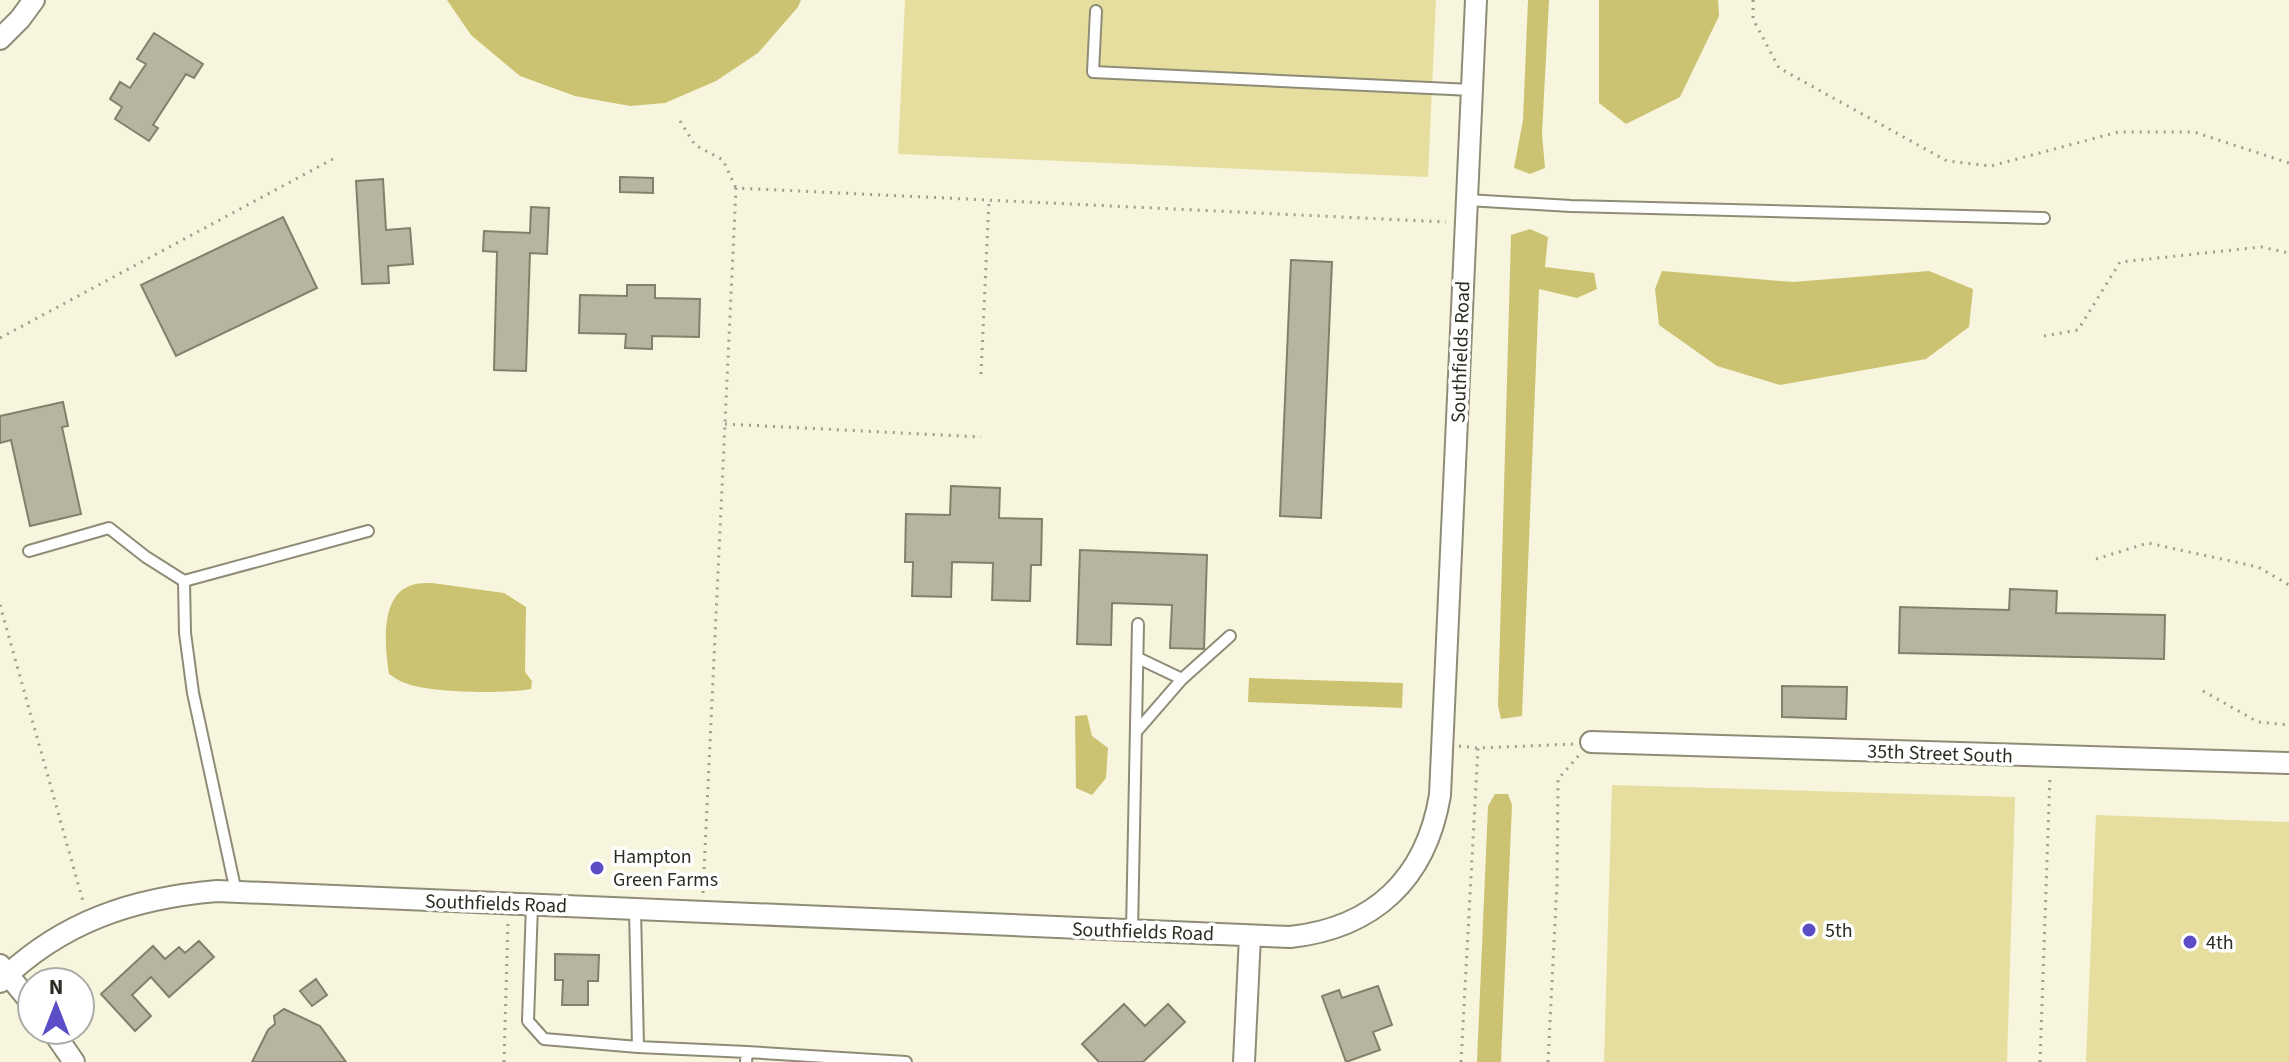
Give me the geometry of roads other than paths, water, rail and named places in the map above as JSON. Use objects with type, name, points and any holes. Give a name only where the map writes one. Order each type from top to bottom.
[{"type":"street","points":[[0,39],[34,0]]},
{"type":"street","name":"Southfields Road","points":[[3,973],[88,921],[138,902],[177,894],[236,892],[1290,937],[1315,934],[1361,917],[1401,885],[1422,855],[1436,820],[1443,745],[1476,0]]},
{"type":"street","name":"35th Street South","points":[[1591,742],[2289,763]]},
{"type":"street","points":[[1244,1062],[1250,936]]},
{"type":"lane","points":[[1096,11],[1093,72],[1472,90]]},
{"type":"lane","points":[[1467,200],[1571,206],[2044,218]]},
{"type":"lane","points":[[29,551],[109,528],[184,581],[368,531]]},
{"type":"lane","points":[[184,581],[185,633],[193,693],[236,892]]},
{"type":"lane","points":[[1132,931],[1138,624]]},
{"type":"lane","points":[[1136,732],[1182,679],[1230,636]]},
{"type":"lane","points":[[1138,658],[1182,679]]},
{"type":"lane","points":[[532,905],[528,1021],[544,1039],[746,1057],[906,1062]]},
{"type":"lane","points":[[635,909],[638,1047]]},
{"type":"place","name":"Hampton Green Farms","points":[[597,868]]},
{"type":"place","name":"5th","points":[[1809,930]]},
{"type":"place","name":"4th","points":[[2190,942]]}]
